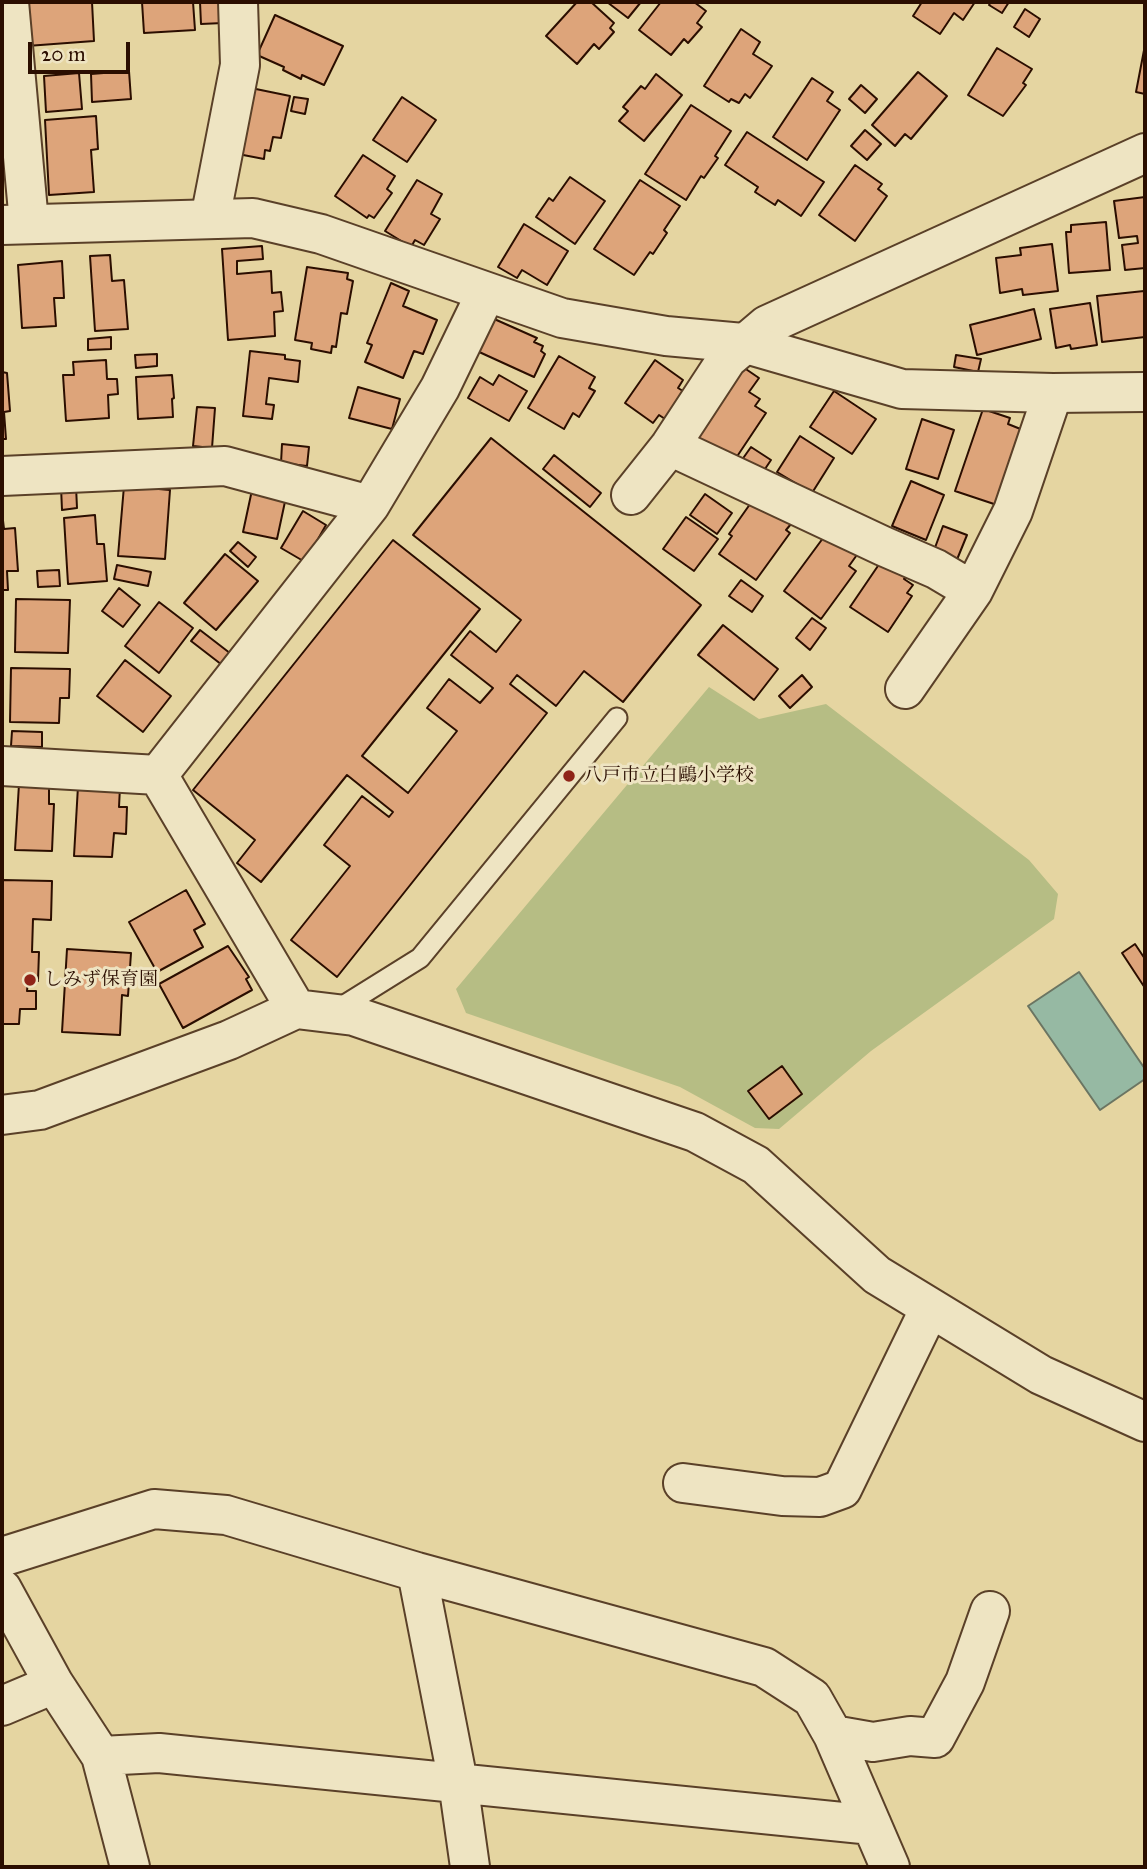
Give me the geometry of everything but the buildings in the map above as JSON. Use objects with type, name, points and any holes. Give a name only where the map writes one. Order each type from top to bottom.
[{"type":"street","points":[[9,2],[15,224],[253,218],[321,234],[562,318],[666,336],[743,343],[902,389],[1053,393],[1145,392]]},
{"type":"street","points":[[210,219],[240,65],[238,2]]},
{"type":"street","points":[[631,495],[670,446],[727,359],[766,325],[1145,153]]},
{"type":"street","points":[[158,775],[370,506],[440,388],[486,293]]},
{"type":"street","points":[[905,689],[973,591],[1013,510],[1053,393]]},
{"type":"street","points":[[670,446],[936,569],[973,591]]},
{"type":"street","points":[[2,476],[225,466],[370,506]]},
{"type":"street","points":[[2,766],[158,775]]},
{"type":"street","points":[[158,775],[314,1011]]},
{"type":"street","points":[[2,1115],[40,1110],[314,1011],[354,1016],[695,1132],[756,1165],[877,1275],[1041,1375],[1145,1422]]},
{"type":"street","points":[[684,1483],[782,1496],[820,1497],[842,1489],[930,1308]]},
{"type":"street","points":[[2,1557],[154,1508],[226,1515],[417,1572],[764,1667],[812,1698],[833,1735],[890,1867]]},
{"type":"street","points":[[417,1572],[458,1782],[470,1867]]},
{"type":"street","points":[[2,1589],[54,1684],[102,1756],[130,1867]]},
{"type":"street","points":[[833,1735],[873,1742],[910,1735],[935,1738],[965,1682],[990,1611]]},
{"type":"street","points":[[2,1706],[54,1684]]},
{"type":"street","points":[[102,1756],[159,1753],[872,1825]]},
{"type":"lane","points":[[314,1011],[420,958],[617,718]]},
{"type":"green space","points":[[709,687],[759,719],[826,704],[1029,860],[1058,894],[1054,919],[871,1051],[779,1129],[755,1128],[680,1087],[466,1013],[456,989]]},
{"type":"shaded area","points":[[1079,972],[1145,1069],[1145,1079],[1100,1110],[1028,1006]]},
{"type":"place","name":"八戸市立白鷗小学校","points":[[569,776]]},
{"type":"place","name":"しみず保育園","points":[[30,980]]}]
